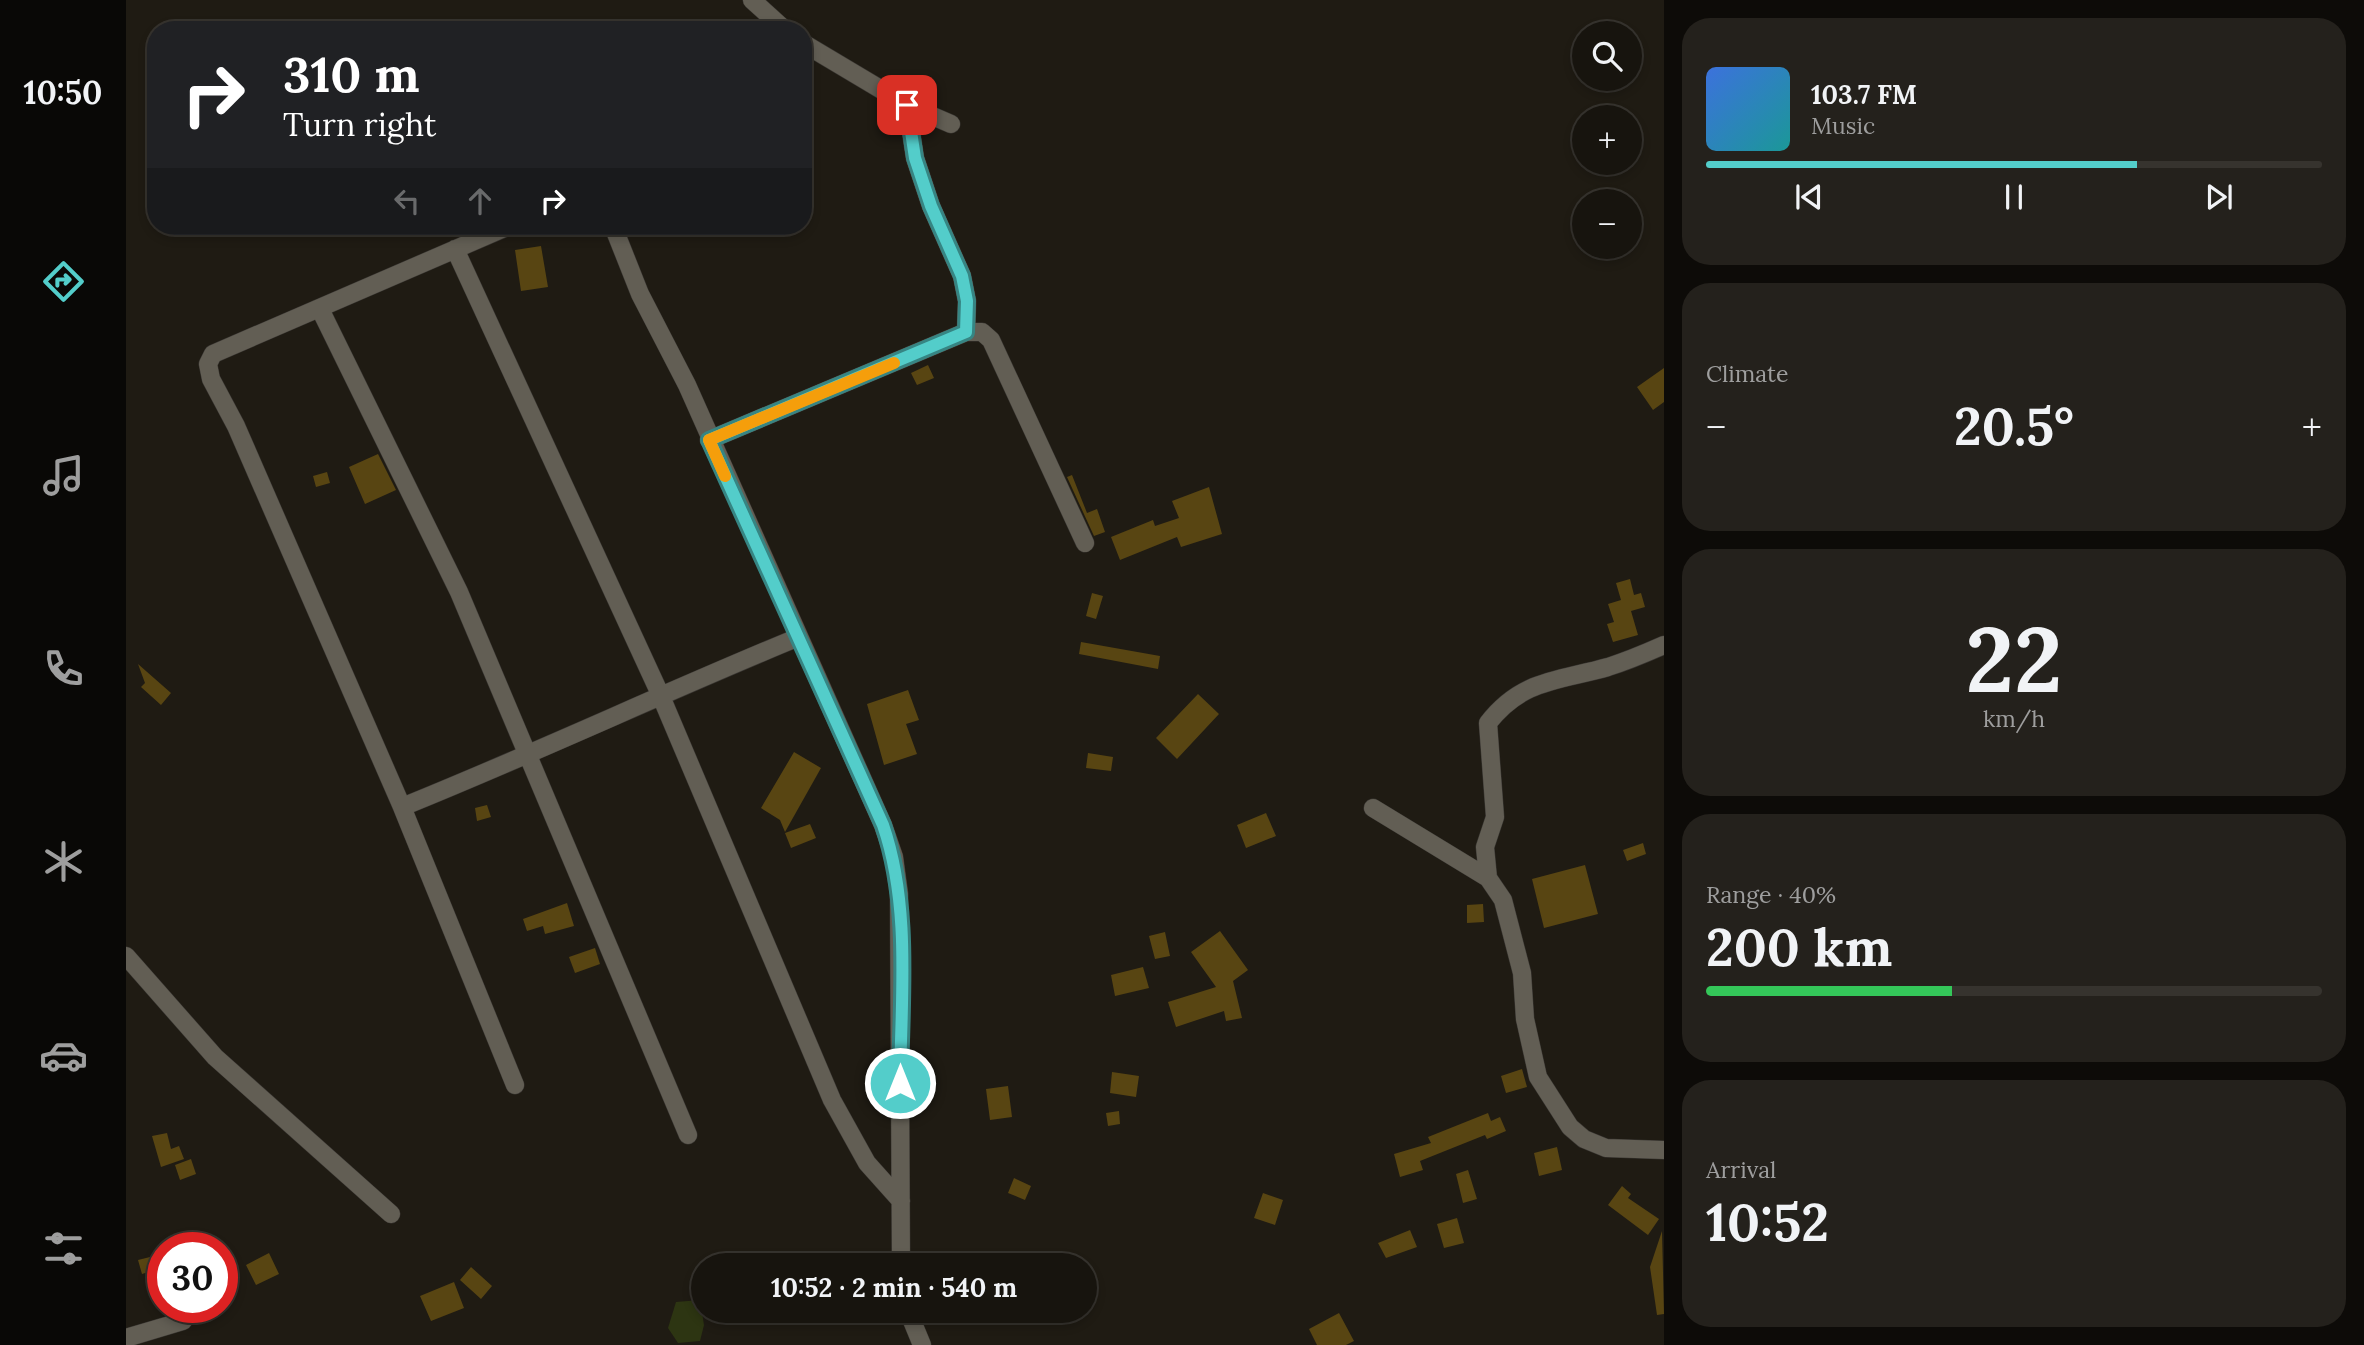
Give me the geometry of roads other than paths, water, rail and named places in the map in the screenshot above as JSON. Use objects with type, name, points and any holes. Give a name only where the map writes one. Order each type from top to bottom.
[{"type":"street","points":[[752,0],[775,21]]},
{"type":"street","points":[[812,48],[907,105],[951,124]]},
{"type":"street","points":[[907,105],[919,170],[931,206],[962,276],[967,301],[966,332]]},
{"type":"street","points":[[488,235],[213,354],[208,364],[211,379],[236,426],[402,807],[515,1085]]},
{"type":"street","points":[[617,235],[640,294],[687,385],[709,440],[883,825],[894,857],[899,894],[901,947],[901,1253]]},
{"type":"street","points":[[455,249],[660,694],[832,1100],[867,1163],[901,1201]]},
{"type":"street","points":[[320,309],[459,592],[688,1135]]},
{"type":"street","points":[[709,440],[966,332],[982,332],[991,340],[1085,544]]},
{"type":"street","points":[[402,807],[528,756],[660,694],[799,637]]},
{"type":"street","points":[[1488,878],[1485,847],[1495,817],[1488,723],[1516,694],[1533,685],[1609,666],[1664,645]]},
{"type":"street","points":[[1373,808],[1488,878],[1503,900],[1521,973],[1525,1019],[1538,1077],[1555,1108],[1584,1139],[1606,1148],[1664,1150]]},
{"type":"street","points":[[126,956],[215,1057],[391,1214]]},
{"type":"street","points":[[126,1338],[176,1323]]},
{"type":"street","points":[[913,1323],[922,1345]]}]
